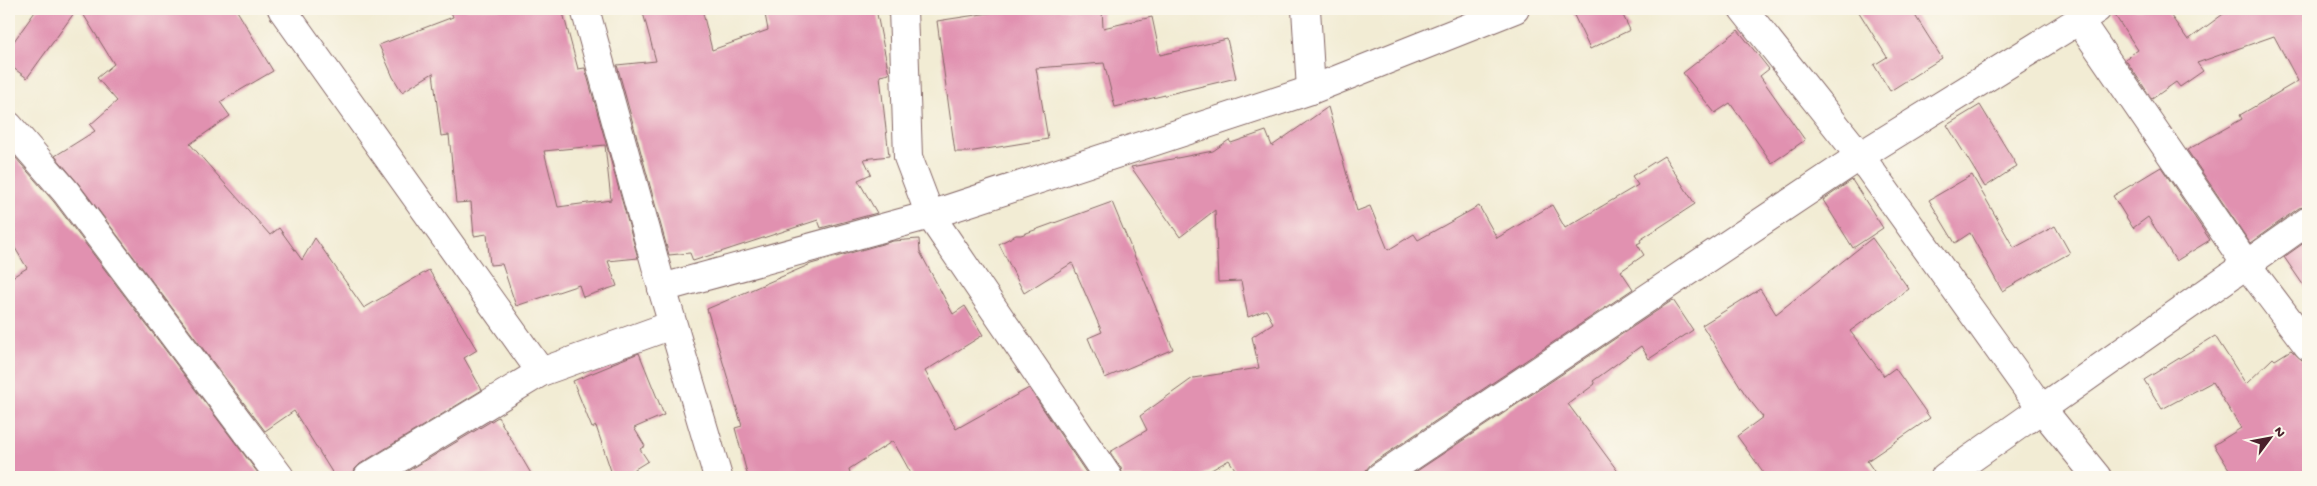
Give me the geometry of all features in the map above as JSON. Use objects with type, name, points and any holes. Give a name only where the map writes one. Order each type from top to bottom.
[{"type":"street","points":[[282,9],[541,372]]},
{"type":"street","points":[[585,9],[672,324],[718,477]]},
{"type":"street","points":[[903,9],[908,157],[930,215],[1108,477]]},
{"type":"street","points":[[1306,9],[1311,90]]},
{"type":"street","points":[[662,288],[930,215],[1311,90],[1515,9]]},
{"type":"street","points":[[1743,9],[1860,156],[2041,408],[2097,477]]},
{"type":"street","points":[[1380,477],[1860,156],[2088,15],[2246,264],[2308,346]]},
{"type":"street","points":[[9,126],[66,192],[280,477]]},
{"type":"street","points":[[1945,477],[2308,221]]},
{"type":"street","points":[[368,477],[541,372],[672,324]]},
{"type":"building","points":[[37,9],[77,9],[27,78],[9,65],[9,48]]},
{"type":"building","points":[[80,9],[236,9],[273,71],[220,102],[230,116],[190,144],[270,235],[279,228],[302,260],[315,238],[364,308],[429,270],[477,350],[464,358],[482,390],[360,464],[355,469],[352,477],[335,477],[294,411],[265,431],[78,183],[55,156],[95,131],[90,125],[117,101],[97,78],[114,64]]},
{"type":"building","points":[[450,9],[562,9],[578,69],[585,68],[638,258],[608,261],[617,286],[583,297],[579,285],[516,306],[502,264],[490,265],[487,234],[474,236],[471,202],[456,203],[449,135],[441,136],[433,73],[402,92],[379,45],[453,17]],"holes":[[[605,145],[611,200],[558,207],[544,151]]]},
{"type":"building","points":[[642,9],[702,9],[712,50],[768,30],[764,9],[876,9],[889,74],[880,76],[889,156],[864,159],[871,174],[858,180],[877,213],[821,228],[818,220],[693,261],[690,253],[669,255],[617,65],[656,61]]},
{"type":"building","points":[[1015,9],[1102,9],[1103,28],[1152,17],[1160,55],[1227,39],[1236,78],[1115,107],[1104,63],[1036,68],[1048,139],[968,152],[955,152],[937,21]]},
{"type":"building","points":[[1571,9],[1620,9],[1630,30],[1590,49]]},
{"type":"building","points":[[1857,9],[1911,9],[1942,58],[1890,91],[1874,65],[1887,57]]},
{"type":"building","points":[[2113,9],[2166,9],[2188,40],[2230,9],[2308,9],[2308,206],[2299,208],[2250,243],[2187,150],[2242,119],[2240,115],[2298,81],[2274,36],[2197,63],[2203,71],[2180,87],[2176,82],[2152,99],[2125,59],[2138,50],[2112,11]]},
{"type":"building","points":[[1738,30],[1769,69],[1760,76],[1805,140],[1772,163],[1730,103],[1715,113],[1683,73]]},
{"type":"building","points":[[1980,105],[2017,166],[1985,187],[1947,125]]},
{"type":"building","points":[[1328,107],[1357,211],[1370,206],[1388,250],[1414,234],[1418,240],[1479,206],[1497,238],[1552,205],[1565,228],[1638,185],[1632,176],[1664,156],[1695,204],[1640,240],[1641,242],[1637,244],[1644,255],[1621,271],[1633,289],[1371,464],[1366,470],[1364,477],[1240,477],[1229,460],[1199,477],[1123,477],[1121,468],[1110,452],[1147,430],[1140,416],[1193,378],[1259,368],[1252,337],[1273,323],[1266,310],[1248,317],[1241,281],[1218,282],[1215,210],[1180,237],[1131,167],[1213,151],[1229,140],[1231,143],[1266,131],[1272,146]]},
{"type":"building","points":[[9,150],[54,202],[261,477],[16,477],[9,466],[9,279],[27,268],[9,238]]},
{"type":"building","points":[[2161,167],[2210,240],[2176,261],[2148,217],[2133,228],[2113,196]]},
{"type":"building","points":[[1972,175],[2014,248],[2055,226],[2070,253],[2002,291],[1970,233],[1955,243],[1929,200]]},
{"type":"building","points":[[1852,180],[1883,228],[1853,248],[1823,200]]},
{"type":"building","points":[[1112,202],[1173,349],[1105,378],[1088,338],[1102,332],[1072,263],[1024,293],[999,244],[1016,235],[1021,235]]},
{"type":"building","points":[[1872,238],[1909,289],[1850,331],[1884,376],[1895,368],[1930,418],[1867,461],[1878,477],[1767,477],[1737,436],[1763,417],[1745,394],[1702,325],[1760,289],[1776,314]]},
{"type":"building","points":[[919,239],[920,252],[953,314],[965,306],[983,335],[925,371],[956,429],[1029,388],[1089,477],[913,477],[893,441],[849,469],[851,477],[748,477],[735,428],[742,426],[707,309],[811,264],[893,241]]},
{"type":"building","points":[[2308,240],[2308,292],[2284,257]]},
{"type":"building","points":[[1673,300],[1693,330],[1649,359],[1641,346],[1593,381],[1595,384],[1568,404],[1622,477],[1408,477]]},
{"type":"building","points":[[2215,336],[2246,384],[2273,358],[2275,360],[2291,350],[2302,360],[2308,361],[2308,477],[2234,477],[2214,445],[2241,428],[2212,382],[2162,409],[2144,380]]},
{"type":"building","points":[[639,353],[664,415],[634,428],[645,446],[640,449],[648,461],[622,477],[613,477],[596,426],[592,428],[573,381]]},
{"type":"building","points":[[498,417],[533,477],[398,477]]}]
